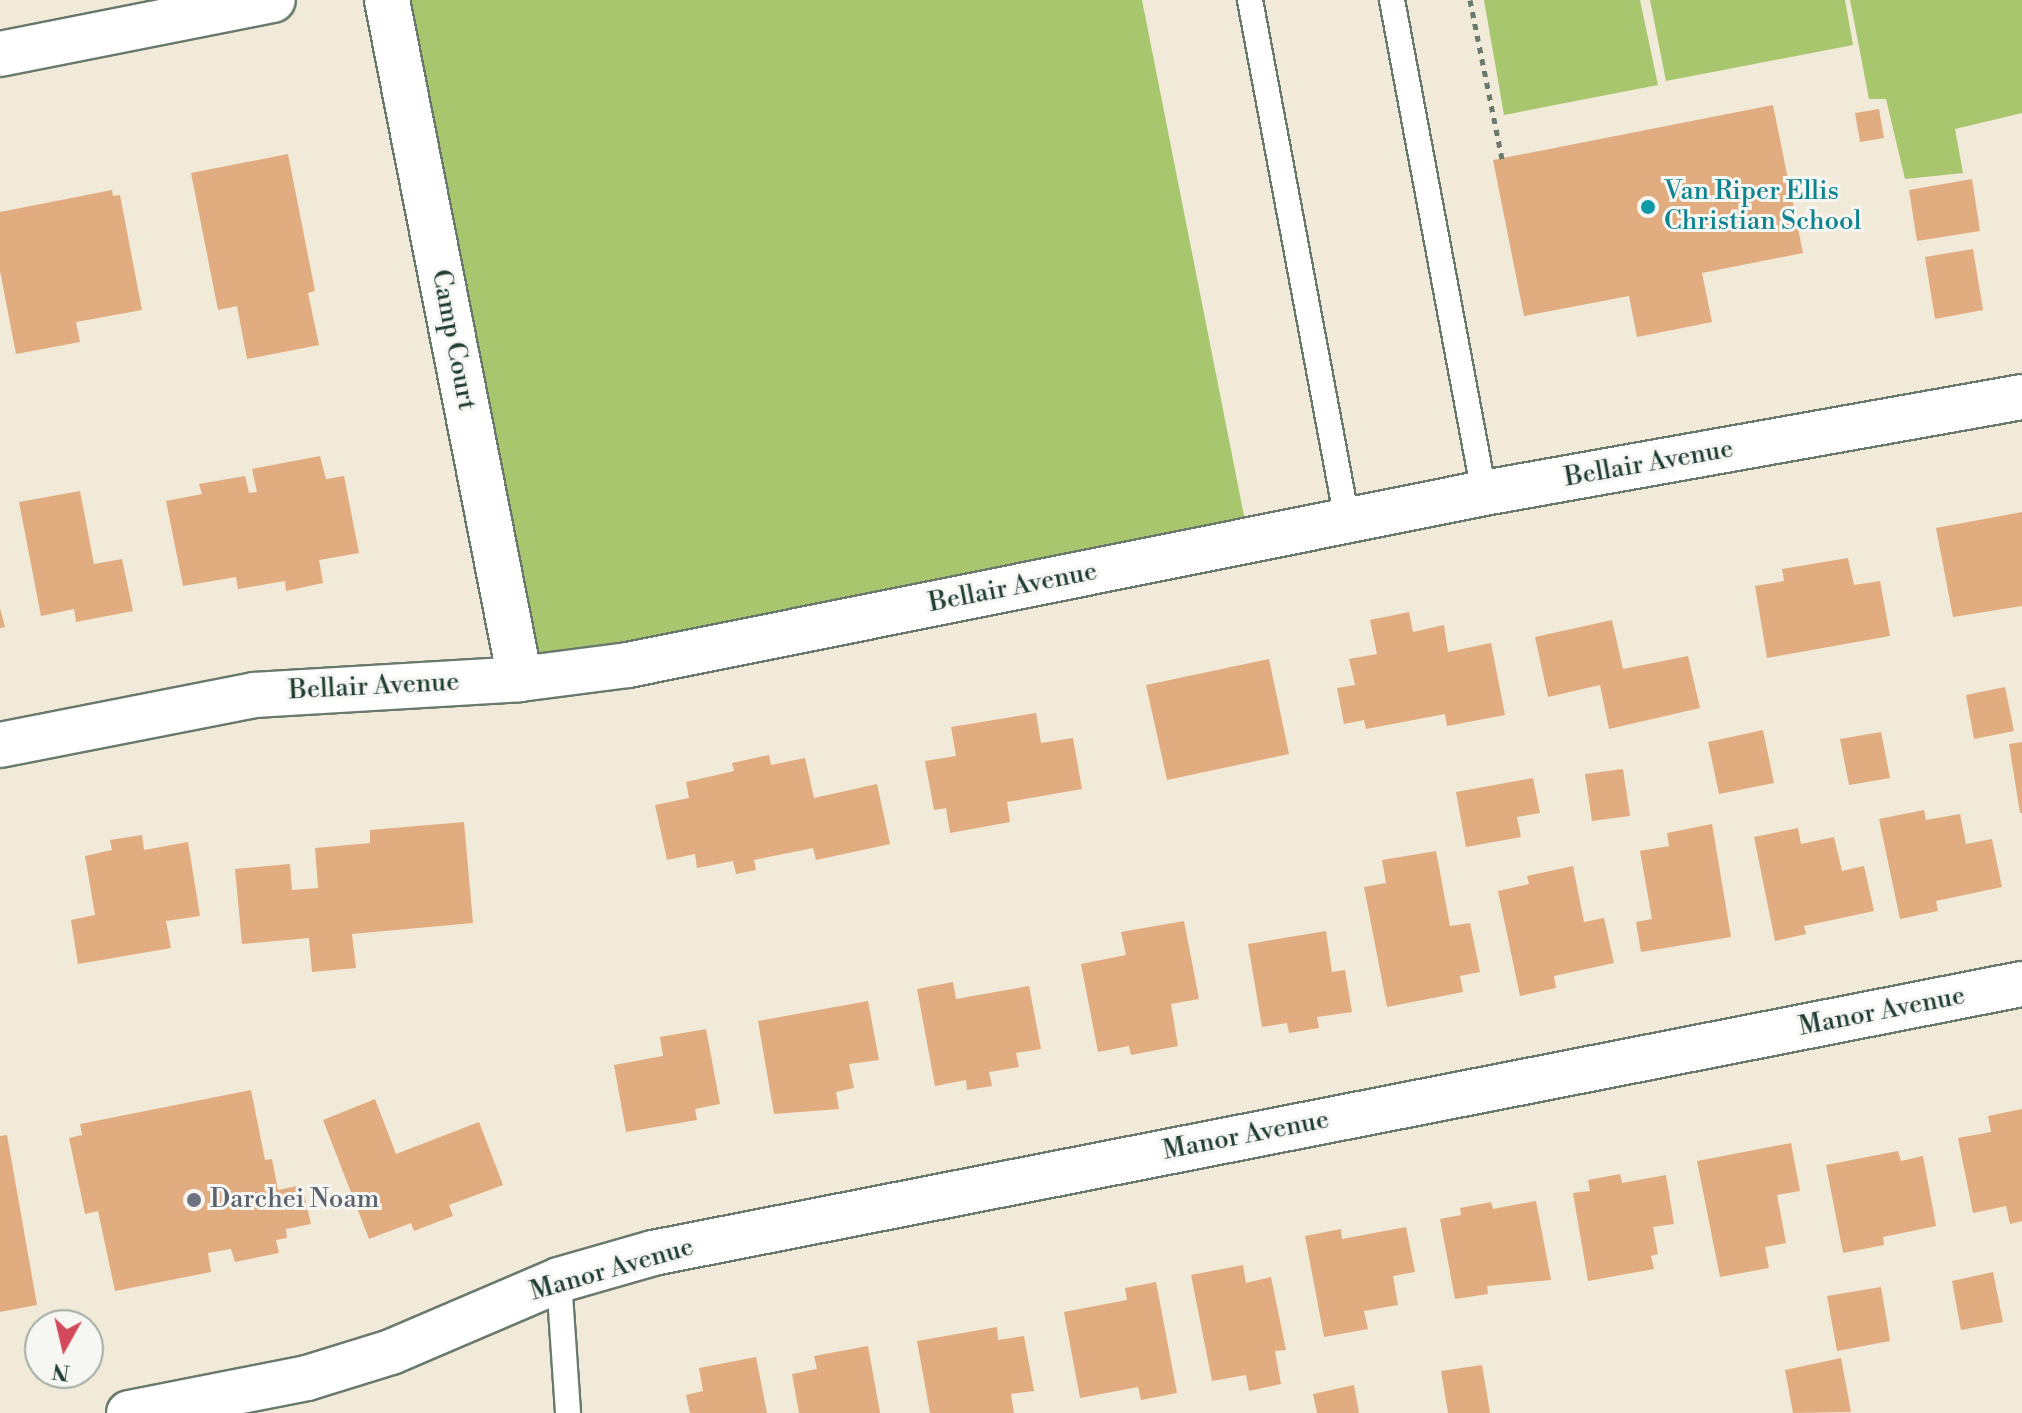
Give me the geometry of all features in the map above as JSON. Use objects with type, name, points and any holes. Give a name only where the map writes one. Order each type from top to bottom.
[{"type":"street","points":[[0,54],[273,0]]},
{"type":"street","name":"Camp Court","points":[[387,0],[520,679]]},
{"type":"street","name":"Bellair Avenue","points":[[0,745],[254,695],[520,679],[628,665],[1484,493],[2022,397]]},
{"type":"street","name":"Manor Avenue","points":[[129,1413],[307,1378],[391,1352],[559,1280],[669,1250],[2022,984]]},
{"type":"lane","points":[[1250,0],[1347,520]]},
{"type":"lane","points":[[1392,0],[1484,493]]},
{"type":"lane","points":[[559,1280],[568,1413]]},
{"type":"path","points":[[1470,0],[1502,159]]},
{"type":"green space","points":[[387,0],[1142,0],[1249,541],[520,679]]},
{"type":"green space","points":[[1484,0],[1640,0],[1658,85],[1504,115]]},
{"type":"green space","points":[[1650,0],[1845,0],[1853,45],[1666,81]]},
{"type":"green space","points":[[1850,0],[2022,0],[2022,113],[1955,129],[1963,173],[1905,179],[1886,99],[1869,99]]},
{"type":"building","name":"Van Riper Ellis Christian School","points":[[1773,105],[1803,253],[1702,273],[1712,322],[1637,337],[1629,296],[1524,316],[1493,160]]},
{"type":"building","points":[[1879,109],[1884,138],[1860,142],[1855,113]]},
{"type":"building","points":[[288,154],[315,291],[308,293],[319,345],[247,359],[237,306],[218,310],[191,173]]},
{"type":"building","points":[[1972,179],[1980,231],[1917,241],[1909,190]]},
{"type":"building","points":[[112,190],[113,196],[120,195],[142,310],[76,322],[80,342],[16,354],[0,271],[0,212]]},
{"type":"building","points":[[1973,249],[1983,310],[1935,319],[1925,257]]},
{"type":"building","points":[[320,456],[326,479],[344,476],[359,553],[319,560],[323,583],[286,591],[285,581],[238,589],[236,577],[183,586],[166,501],[202,494],[199,484],[245,476],[249,493],[257,492],[252,469]]},
{"type":"building","points":[[80,491],[94,564],[122,559],[133,611],[76,622],[74,609],[41,616],[19,502]]},
{"type":"building","points":[[2022,512],[2022,606],[1953,617],[1936,528]]},
{"type":"building","points":[[1848,558],[1854,585],[1880,581],[1890,636],[1767,658],[1755,586],[1784,581],[1782,569]]},
{"type":"building","points":[[0,608],[5,627],[0,628]]},
{"type":"building","points":[[1409,612],[1413,632],[1444,625],[1448,652],[1491,643],[1505,715],[1447,726],[1445,714],[1366,729],[1364,720],[1344,724],[1337,688],[1355,685],[1349,659],[1377,654],[1370,620]]},
{"type":"building","points":[[1612,620],[1623,669],[1688,656],[1700,708],[1609,729],[1600,685],[1548,697],[1535,637]]},
{"type":"building","points":[[1269,659],[1289,754],[1167,780],[1146,685]]},
{"type":"building","points":[[2005,687],[2014,731],[1974,739],[1966,695]]},
{"type":"building","points":[[1036,713],[1041,743],[1073,738],[1082,789],[1007,802],[1010,822],[950,833],[946,808],[934,810],[925,761],[956,756],[951,727]]},
{"type":"building","points":[[1763,730],[1774,783],[1719,794],[1708,742]]},
{"type":"building","points":[[1881,732],[1890,778],[1849,785],[1840,739]]},
{"type":"building","points":[[2022,742],[2022,813],[2020,813],[2009,744]]},
{"type":"building","points":[[769,755],[771,765],[805,758],[814,798],[877,784],[890,844],[816,860],[813,848],[754,860],[756,870],[736,874],[733,861],[697,868],[695,854],[667,860],[655,805],[689,798],[686,782],[734,771],[732,763]]},
{"type":"building","points":[[1623,769],[1630,816],[1592,821],[1585,774]]},
{"type":"building","points":[[1533,778],[1540,813],[1517,817],[1521,837],[1466,847],[1456,792]]},
{"type":"building","points":[[1924,810],[1926,820],[1960,814],[1966,844],[1992,839],[2002,887],[1936,901],[1938,911],[1900,919],[1879,819]]},
{"type":"building","points":[[464,822],[473,923],[352,934],[356,968],[312,972],[309,938],[242,944],[235,869],[290,864],[292,890],[318,888],[315,848],[370,843],[370,830]]},
{"type":"building","points":[[1712,824],[1731,937],[1641,952],[1636,922],[1652,919],[1640,851],[1669,846],[1667,833]]},
{"type":"building","points":[[1798,828],[1801,844],[1834,837],[1842,871],[1864,866],[1874,911],[1804,926],[1806,934],[1775,941],[1754,837]]},
{"type":"building","points":[[142,835],[144,850],[188,842],[200,916],[166,921],[171,948],[78,964],[71,920],[95,915],[85,856],[112,850],[110,840]]},
{"type":"building","points":[[1436,851],[1450,926],[1470,923],[1480,972],[1460,976],[1463,992],[1387,1007],[1364,887],[1386,883],[1382,860]]},
{"type":"building","points":[[1573,866],[1584,922],[1604,918],[1614,963],[1554,976],[1556,988],[1520,996],[1498,891],[1529,884],[1527,876]]},
{"type":"building","points":[[1184,921],[1199,999],[1171,1004],[1178,1046],[1131,1055],[1129,1046],[1098,1052],[1081,964],[1126,955],[1121,932]]},
{"type":"building","points":[[1326,931],[1332,972],[1345,970],[1352,1012],[1317,1017],[1319,1028],[1289,1033],[1287,1023],[1262,1027],[1248,944]]},
{"type":"building","points":[[953,982],[956,999],[1029,986],[1041,1049],[1016,1053],[1019,1067],[989,1072],[992,1086],[967,1090],[966,1080],[935,1086],[917,989]]},
{"type":"building","points":[[868,1001],[879,1060],[849,1064],[854,1088],[836,1092],[839,1109],[774,1114],[758,1021]]},
{"type":"building","points":[[706,1029],[720,1104],[695,1109],[697,1120],[626,1132],[614,1065],[663,1056],[660,1037]]},
{"type":"building","name":"Darchei Noam","points":[[251,1090],[265,1160],[272,1159],[278,1190],[302,1185],[311,1224],[286,1229],[287,1238],[276,1240],[279,1253],[235,1262],[231,1249],[208,1253],[211,1272],[115,1291],[98,1211],[85,1214],[69,1138],[82,1135],[80,1124]]},
{"type":"building","points":[[375,1099],[396,1154],[479,1122],[503,1185],[449,1205],[453,1216],[414,1231],[411,1223],[369,1239],[323,1120]]},
{"type":"building","points":[[2022,1109],[2022,1221],[2010,1224],[2006,1206],[1973,1213],[1958,1138],[1991,1132],[1988,1116]]},
{"type":"building","points":[[7,1135],[37,1305],[0,1312],[0,1136]]},
{"type":"building","points":[[1791,1143],[1800,1191],[1777,1195],[1786,1243],[1765,1247],[1769,1268],[1720,1277],[1697,1161]]},
{"type":"building","points":[[1898,1151],[1901,1161],[1923,1156],[1936,1226],[1883,1237],[1884,1245],[1843,1253],[1826,1165]]},
{"type":"building","points":[[1620,1174],[1622,1183],[1666,1175],[1674,1224],[1653,1227],[1658,1254],[1651,1256],[1654,1269],[1588,1281],[1573,1193],[1590,1191],[1588,1180]]},
{"type":"building","points":[[1536,1201],[1551,1280],[1487,1286],[1488,1294],[1455,1299],[1440,1219],[1461,1215],[1460,1208],[1491,1202],[1493,1209]]},
{"type":"building","points":[[1406,1227],[1415,1272],[1393,1276],[1398,1305],[1364,1311],[1368,1329],[1324,1337],[1305,1236],[1341,1229],[1342,1239]]},
{"type":"building","points":[[1243,1265],[1246,1283],[1271,1277],[1286,1350],[1275,1351],[1281,1384],[1249,1391],[1246,1375],[1212,1381],[1191,1275]]},
{"type":"building","points":[[1993,1272],[2003,1322],[1961,1330],[1952,1281]]},
{"type":"building","points":[[1156,1282],[1177,1393],[1141,1400],[1138,1387],[1080,1398],[1064,1312],[1127,1300],[1125,1288]]},
{"type":"building","points":[[1881,1287],[1890,1341],[1837,1351],[1827,1296]]},
{"type":"building","points":[[997,1327],[998,1340],[1024,1336],[1034,1391],[1011,1394],[1014,1413],[930,1413],[917,1341]]},
{"type":"building","points":[[868,1346],[880,1413],[799,1413],[792,1374],[817,1369],[814,1356]]},
{"type":"building","points":[[756,1357],[767,1413],[690,1413],[686,1395],[703,1391],[699,1368]]},
{"type":"building","points":[[1841,1358],[1851,1412],[1793,1413],[1785,1370]]},
{"type":"building","points":[[1482,1365],[1490,1413],[1448,1413],[1441,1371]]},
{"type":"building","points":[[1354,1385],[1359,1413],[1317,1413],[1313,1394]]},
{"type":"place","name":"Van Riper Ellis Christian School","points":[[1648,207]]},
{"type":"place","name":"Darchei Noam","points":[[194,1200]]}]
